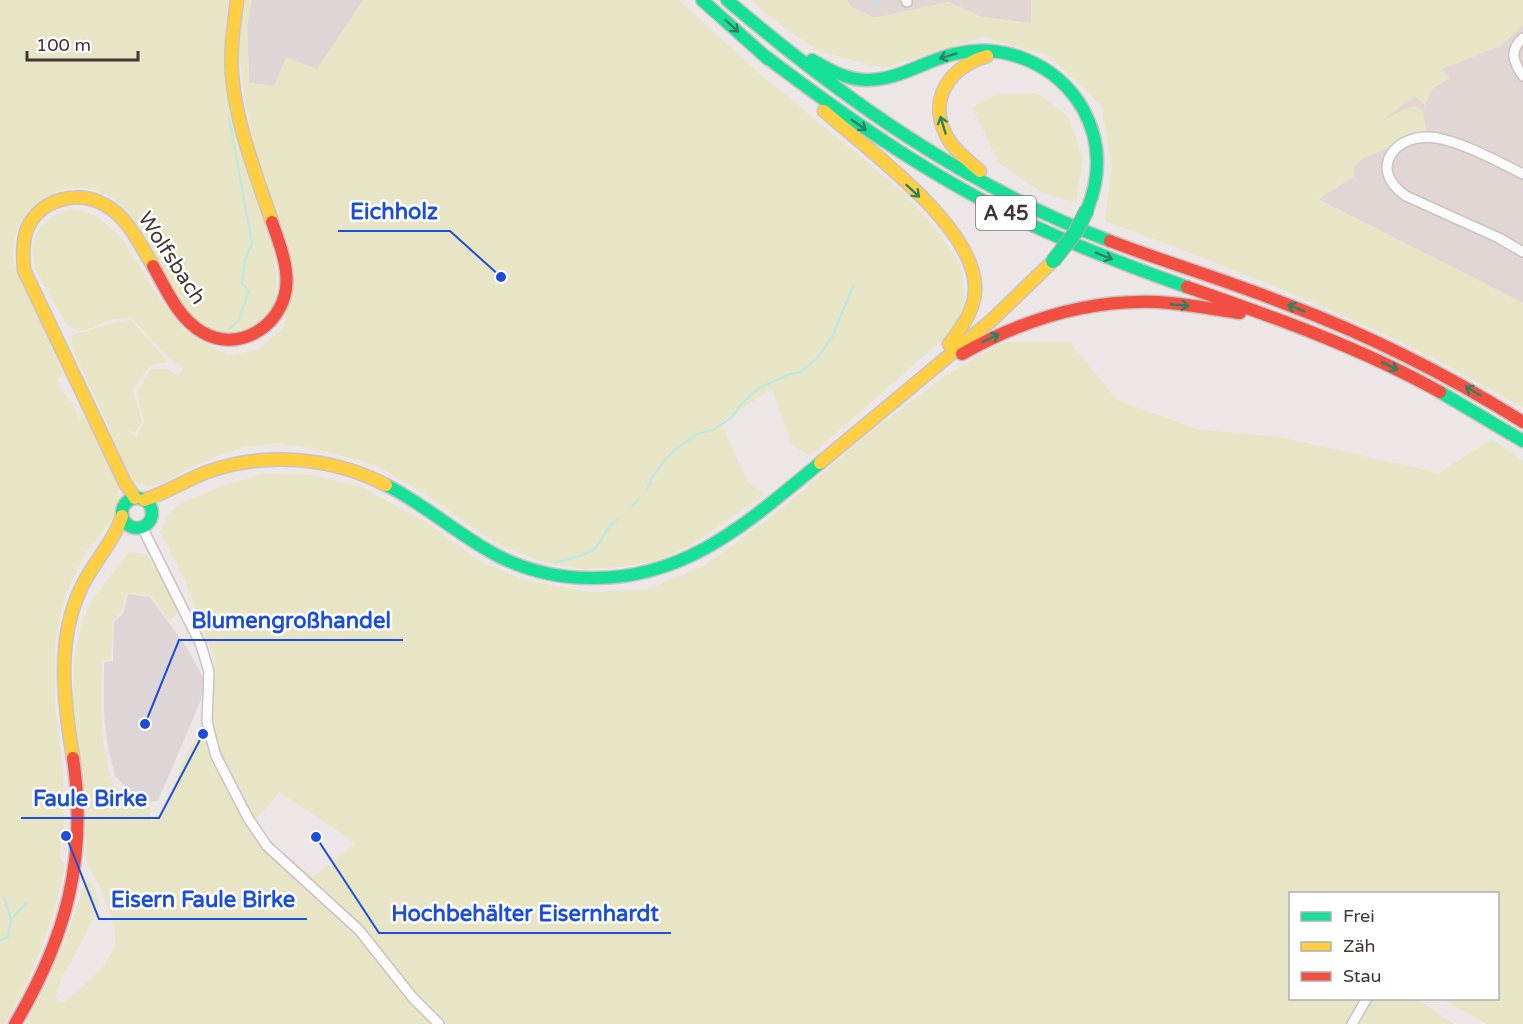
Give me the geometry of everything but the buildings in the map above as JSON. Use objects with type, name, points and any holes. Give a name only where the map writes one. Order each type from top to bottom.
[{"type":"main road","name":"Wolfsbach","points":[[139,502],[125,483],[24,270],[23,237],[33,218],[50,204],[70,197],[93,198],[104,203],[123,219],[178,309],[195,328],[216,339],[236,341],[267,327],[281,308],[286,285],[282,256],[240,118],[232,73],[233,26],[237,0]]},
{"type":"main road","name":"A 45","points":[[702,0],[761,52],[823,100],[925,169],[1005,213],[1045,232],[1137,269],[1337,341],[1445,394],[1523,441]]},
{"type":"main road","name":"A 45","points":[[727,0],[832,86],[934,154],[1010,197],[1092,234],[1277,300],[1344,327],[1401,352],[1453,379],[1523,422]]},
{"type":"main road","points":[[132,523],[123,507],[165,493],[207,472],[252,461],[289,459],[328,463],[384,483],[420,504],[489,552],[528,568],[590,578],[632,575],[672,565],[731,534],[767,507],[1019,295],[1053,261],[1071,238],[1094,192],[1098,167],[1095,139],[1085,112],[1069,88],[1053,73],[1034,62],[988,50],[941,58],[897,75],[868,81],[853,79],[826,68],[743,14]]},
{"type":"main road","points":[[761,52],[921,197],[951,231],[968,259],[975,284],[974,301],[970,313],[959,333],[922,377]]},
{"type":"main road","points":[[1006,53],[984,56],[960,67],[946,86],[941,98],[940,111],[944,130],[955,148],[1010,197]]},
{"type":"main road","points":[[922,377],[1000,334],[1048,315],[1103,305],[1168,303],[1280,319]]},
{"type":"main road","points":[[15,1024],[28,1004],[52,948],[73,883],[78,831],[75,771],[64,699],[63,670],[66,639],[78,593],[90,571],[116,534],[132,523],[147,523],[151,517],[139,502]]},
{"type":"street","points":[[1523,38],[1515,48],[1513,57],[1523,76]]},
{"type":"street","points":[[1523,174],[1454,143],[1425,137],[1400,143],[1390,154],[1388,166],[1388,176],[1394,186],[1406,196],[1523,252]]},
{"type":"street","points":[[132,523],[201,645],[209,672],[207,721],[210,734],[216,756],[248,818],[267,846],[359,930],[413,998],[440,1024]]},
{"type":"street","points":[[1352,1024],[1366,1000]]},
{"type":"shaded area","points":[[0,0],[229,0],[225,30],[230,95],[237,129],[274,255],[276,269],[275,297],[266,319],[257,327],[244,332],[219,332],[207,328],[196,320],[182,303],[133,219],[118,202],[99,191],[71,188],[51,194],[26,215],[18,230],[13,254],[14,263],[63,372],[58,379],[61,390],[71,401],[79,420],[85,417],[119,489],[118,507],[114,517],[86,552],[64,598],[55,643],[55,708],[63,770],[64,828],[59,857],[65,865],[42,947],[25,986],[4,1024],[0,1024]]},
{"type":"shaded area","points":[[244,0],[252,0],[247,25],[249,83],[274,86],[286,57],[317,69],[363,0],[679,0],[754,69],[903,192],[936,229],[961,265],[965,300],[954,329],[810,456],[791,444],[772,389],[721,422],[747,481],[765,494],[690,546],[659,560],[622,567],[586,569],[543,562],[504,547],[430,497],[375,465],[325,451],[281,443],[251,446],[222,454],[163,483],[148,487],[135,482],[124,464],[109,429],[114,426],[108,425],[73,350],[71,335],[131,320],[168,362],[150,365],[133,390],[142,422],[135,432],[126,430],[136,437],[144,422],[137,393],[150,370],[165,369],[178,376],[183,368],[171,359],[131,318],[109,320],[82,331],[67,325],[34,267],[32,247],[37,231],[50,218],[71,208],[95,215],[121,237],[154,290],[182,328],[200,341],[228,355],[257,350],[283,328],[293,286],[271,195],[253,144],[244,92],[238,45]]},
{"type":"shaded area","points":[[252,0],[363,0],[317,69],[274,86],[249,83],[247,25]]},
{"type":"shaded area","points":[[752,0],[847,0],[850,6],[874,18],[949,2],[981,17],[1031,23],[1031,0],[1523,0],[1523,26],[1500,46],[1442,69],[1450,79],[1433,88],[1425,105],[1415,96],[1380,122],[1415,106],[1423,110],[1426,133],[1405,136],[1390,147],[1362,158],[1354,167],[1354,175],[1318,199],[1523,303],[1523,408],[1422,353],[1319,305],[1105,221],[1112,167],[1101,105],[1048,55],[983,37],[883,68],[818,51],[766,14]]},
{"type":"shaded area","points":[[847,0],[1031,0],[1031,23],[981,17],[949,2],[874,18],[849,6]]},
{"type":"shaded area","points":[[1523,26],[1523,303],[1318,199],[1354,176],[1354,167],[1362,158],[1389,148],[1376,125],[1415,96],[1425,105],[1441,69],[1500,46]]},
{"type":"shaded area","points":[[1000,93],[1036,93],[1069,117],[1083,159],[1076,203],[1041,192],[999,163],[972,107]]},
{"type":"shaded area","points":[[1003,342],[1070,342],[1117,400],[1196,429],[1280,437],[1439,473],[1492,439],[1523,461],[1523,1024],[1487,1024],[1443,1000],[1499,1000],[1499,892],[1289,892],[1289,1000],[1418,1000],[1454,1024],[25,1024],[60,954],[85,879],[90,881],[96,892],[97,907],[89,928],[61,979],[56,997],[58,1001],[65,1002],[102,969],[115,946],[115,931],[110,914],[100,887],[87,865],[81,764],[72,697],[75,653],[82,623],[91,601],[129,552],[146,554],[180,612],[169,621],[152,596],[127,593],[121,613],[113,620],[111,659],[102,661],[101,690],[104,746],[112,778],[125,796],[150,807],[150,823],[167,806],[181,767],[198,734],[207,737],[216,734],[212,716],[215,659],[186,584],[160,532],[168,514],[182,503],[224,485],[263,474],[310,475],[360,486],[424,521],[481,562],[529,581],[590,592],[647,589],[704,566],[784,507],[867,435],[948,374]],"holes":[[[279,792],[356,843],[313,877],[269,841],[256,820]]]},
{"type":"shaded area","points":[[128,594],[150,597],[187,648],[204,679],[201,700],[158,801],[140,802],[115,776],[108,748],[104,716],[104,662],[113,661],[114,621],[123,614]]},
{"type":"waterway","points":[[876,0],[879,6]]},
{"type":"waterway","name":"Wolfsbach","points":[[229,118],[252,243],[245,260],[242,284],[249,291],[239,320],[229,329]]},
{"type":"waterway","points":[[646,491],[653,476],[671,453],[697,434],[713,430],[732,417],[743,402],[759,388],[800,372],[817,359],[833,335],[853,286]]},
{"type":"waterway","points":[[632,506],[639,499]]},
{"type":"waterway","points":[[555,563],[583,555],[593,549],[618,519]]},
{"type":"waterway","points":[[4,897],[11,920]]},
{"type":"waterway","points":[[0,940],[8,937],[11,920],[26,903]]},
{"type":"traffic: fast","points":[[702,0],[768,59]]},
{"type":"traffic: fast","points":[[727,0],[815,71],[908,137],[1006,194],[1110,241]]},
{"type":"traffic: fast","points":[[812,60],[832,71],[860,80],[890,77],[943,57],[973,51],[992,51],[1028,60],[1059,80],[1072,93],[1089,121],[1096,146],[1097,172],[1087,210]]},
{"type":"traffic: fast","points":[[761,53],[880,138],[973,195],[1072,243],[1187,287]]},
{"type":"traffic: fast","points":[[1053,261],[1075,233],[1087,210]]},
{"type":"traffic: fast","points":[[1440,392],[1523,441]]},
{"type":"traffic: fast","points":[[386,485],[498,556],[554,575],[590,578],[625,576],[657,569],[687,558],[742,525],[820,463]]},
{"type":"traffic: fast","points":[[137,498],[148,502],[152,513],[148,524],[137,528],[126,524],[122,513],[126,502],[137,498]]},
{"type":"traffic: slow","points":[[237,0],[232,55],[234,93],[247,149],[272,222]]},
{"type":"traffic: slow","points":[[980,171],[950,142],[943,128],[940,101],[951,78],[961,69],[987,56]]},
{"type":"traffic: slow","points":[[824,111],[915,190],[957,238],[970,263],[975,294],[971,310],[949,344]]},
{"type":"traffic: slow","points":[[135,498],[125,483],[24,270],[25,234],[33,219],[50,204],[72,198],[94,200],[113,210],[127,224],[153,266]]},
{"type":"traffic: slow","points":[[820,463],[993,319],[1053,261]]},
{"type":"traffic: slow","points":[[144,500],[207,472],[252,461],[298,460],[321,463],[343,468],[386,485]]},
{"type":"traffic: slow","points":[[73,758],[64,670],[68,626],[83,584],[114,534],[122,516]]},
{"type":"traffic: jam","points":[[153,266],[179,311],[194,326],[215,338],[229,340],[242,338],[255,333],[275,315],[286,289],[285,263],[272,222]]},
{"type":"traffic: jam","points":[[1110,241],[1264,296],[1348,329],[1437,372],[1523,422]]},
{"type":"traffic: jam","points":[[1187,287],[1347,347],[1440,392]]},
{"type":"traffic: jam","points":[[962,354],[1032,322],[1081,308],[1107,304],[1158,302],[1240,313]]},
{"type":"traffic: jam","points":[[15,1024],[48,960],[69,896],[75,863],[77,830],[77,795],[73,758]]},
{"type":"place","name":"Eichholz","points":[[501,277]]},
{"type":"place","name":"Blumengroßhandel","points":[[145,724]]},
{"type":"place","name":"Faule Birke","points":[[203,734]]},
{"type":"place","name":"Eisern Faule Birke","points":[[66,836]]},
{"type":"place","name":"Hochbehälter Eisernhardt","points":[[316,837]]}]
